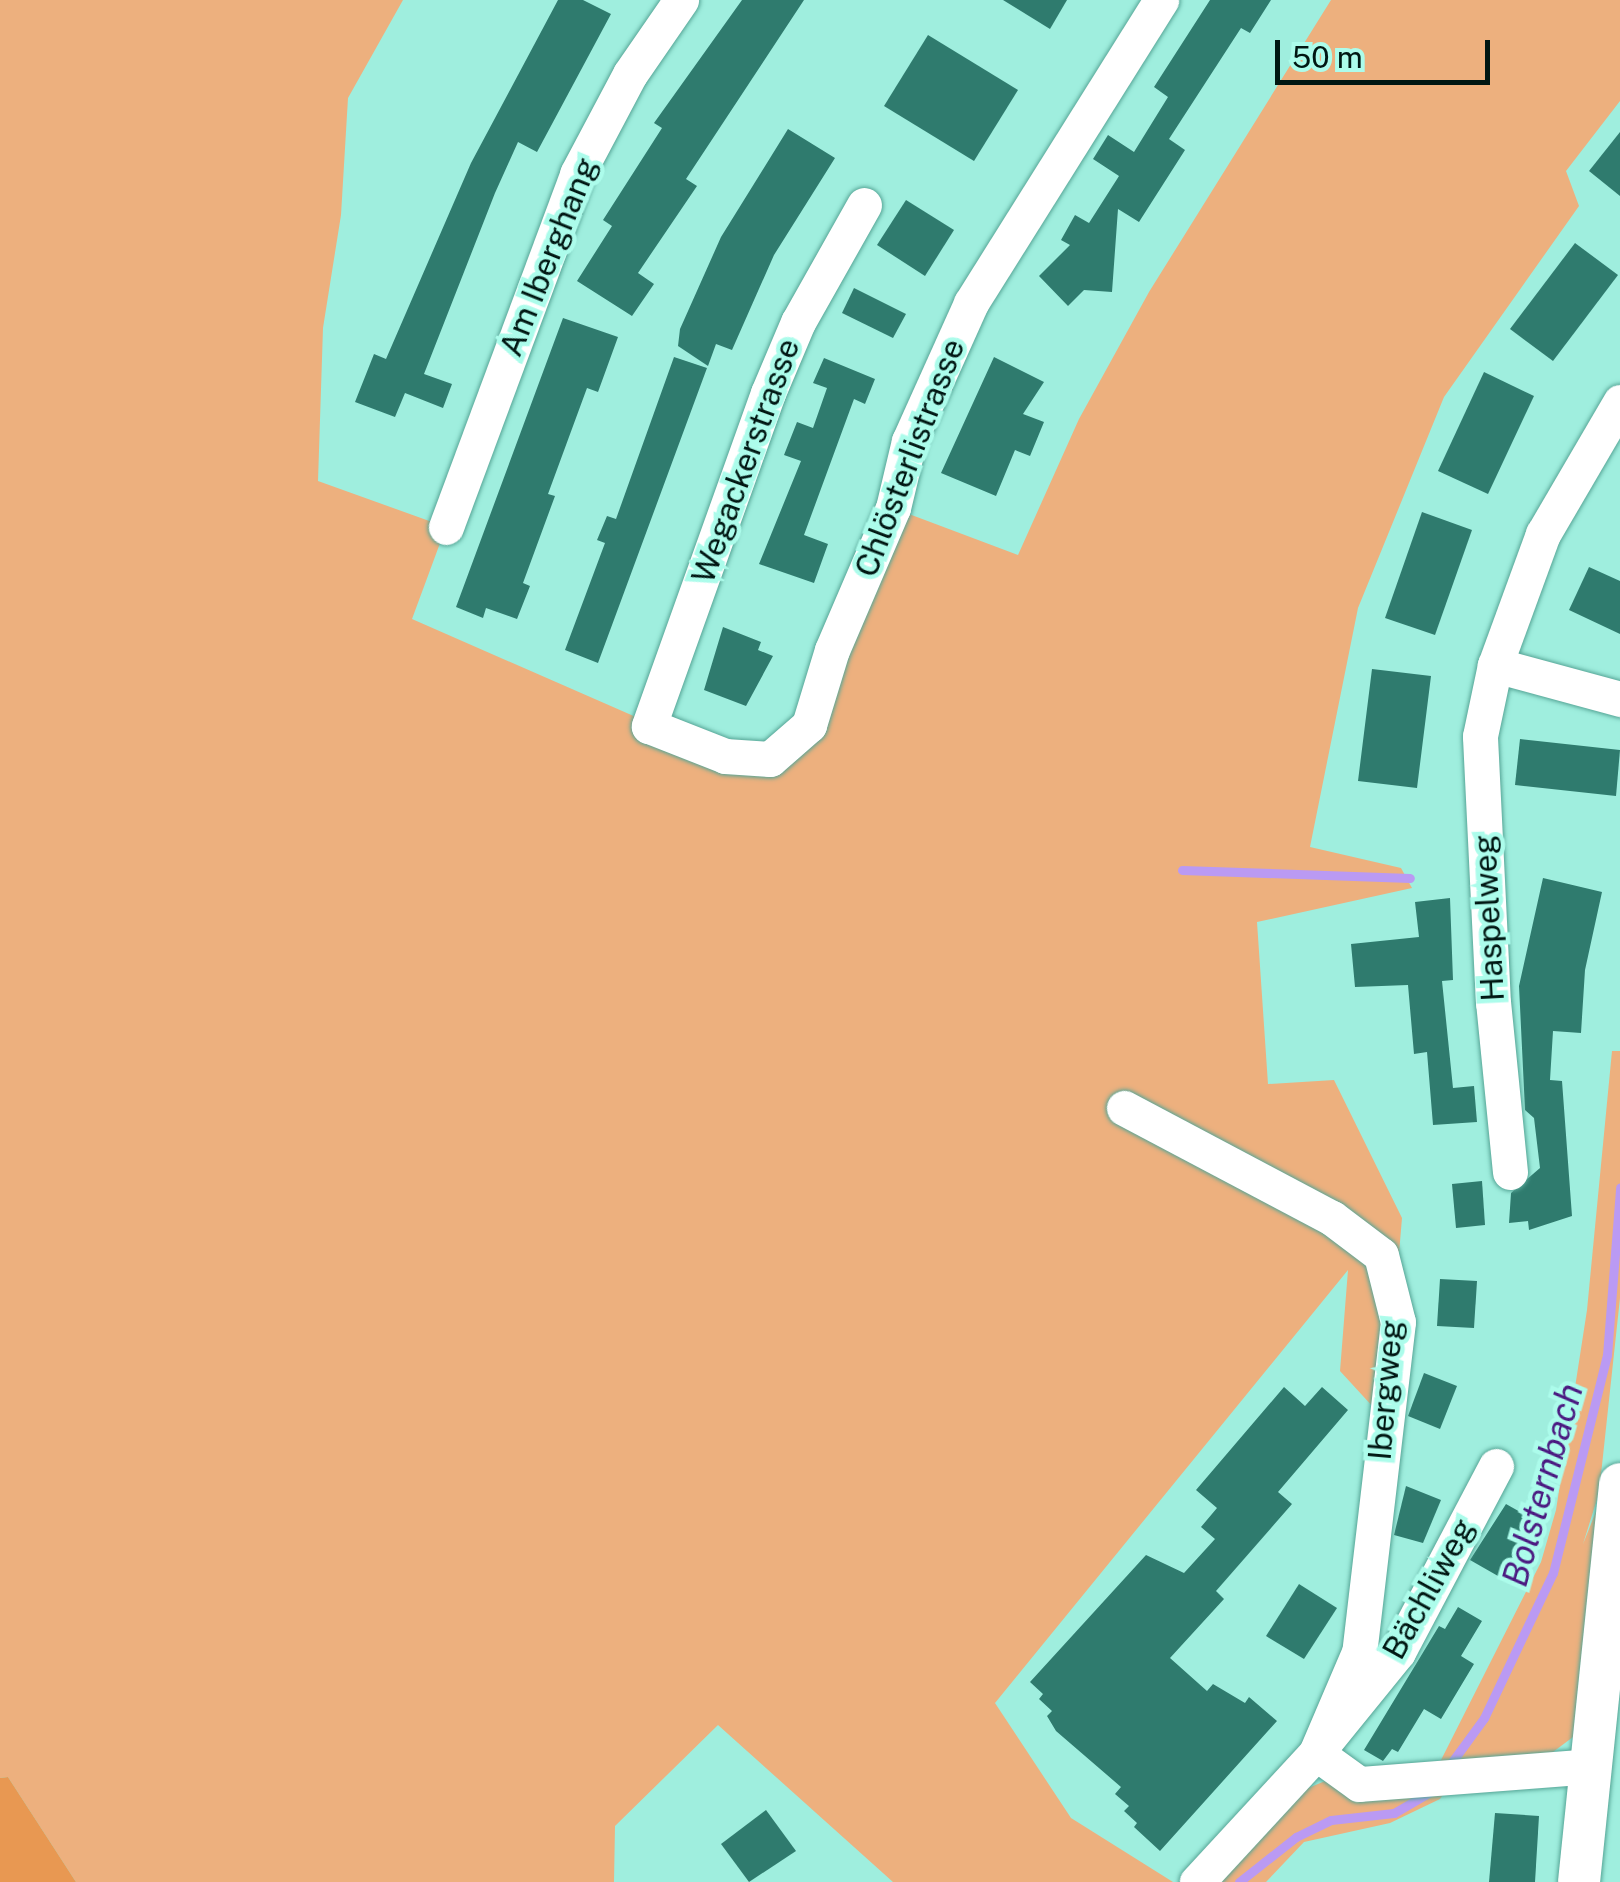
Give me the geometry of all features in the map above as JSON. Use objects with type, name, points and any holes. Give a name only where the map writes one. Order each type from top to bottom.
[{"type":"street","name":"Am Iberghang","points":[[446,527],[577,174],[630,74],[680,0]]},
{"type":"street","name":"Chlösterlistrasse","points":[[650,726],[725,756],[770,759],[808,725],[832,650],[893,508],[910,440],[972,304],[1161,0]]},
{"type":"street","name":"Wegackerstrasse","points":[[650,726],[768,393],[798,322],[864,205]]},
{"type":"street","name":"Haspelweg","points":[[1510,1172],[1493,1004],[1481,755],[1495,665],[1543,534],[1620,402]]},
{"type":"street","points":[[1495,665],[1620,699]]},
{"type":"street","name":"Ibergweg","points":[[1124,1108],[1332,1218],[1381,1255],[1398,1322],[1358,1652],[1316,1753],[1196,1882]]},
{"type":"street","name":"Bächliweg","points":[[1316,1753],[1398,1652],[1496,1466]]},
{"type":"street","points":[[1579,1882],[1620,1484]]},
{"type":"street","points":[[1316,1753],[1359,1784],[1591,1766]]},
{"type":"shaded area","points":[[0,0],[403,0],[348,98],[341,215],[323,328],[318,481],[446,527],[412,619],[725,756],[809,725],[893,508],[1018,555],[1079,419],[1149,292],[1331,0],[1620,0],[1620,101],[1566,171],[1579,206],[1444,397],[1358,608],[1310,847],[1401,868],[1412,888],[1257,922],[1268,1084],[1334,1080],[1402,1218],[1385,1420],[1340,1371],[1348,1270],[995,1703],[1071,1818],[1173,1882],[893,1882],[718,1725],[615,1826],[614,1882],[76,1882],[8,1777],[0,1778]]},
{"type":"shaded area","points":[[1612,1051],[1620,1051],[1620,1298],[1599,1493],[1583,1544],[1597,1509],[1573,1737],[1545,1758],[1466,1764],[1440,1799],[1390,1823],[1304,1842],[1266,1882],[1215,1882],[1287,1797],[1325,1781],[1362,1794],[1440,1762],[1541,1562],[1556,1510],[1587,1310]]},
{"type":"shaded area","points":[[8,1777],[76,1882],[0,1882],[0,1778]]},
{"type":"building","points":[[558,0],[583,0],[611,14],[537,152],[518,142],[495,193],[424,374],[452,384],[443,408],[405,393],[395,417],[355,402],[374,354],[386,359],[471,163]]},
{"type":"building","points":[[742,0],[804,0],[686,179],[697,186],[638,273],[654,284],[632,316],[577,281],[612,226],[603,220],[662,128],[654,123]]},
{"type":"building","points":[[1003,0],[1067,0],[1050,29]]},
{"type":"building","points":[[1210,0],[1271,0],[1250,33],[1241,28],[1169,139],[1185,150],[1139,222],[1118,209],[1112,292],[1084,290],[1068,306],[1039,276],[1070,245],[1061,240],[1075,215],[1089,223],[1119,176],[1093,159],[1108,135],[1134,152],[1168,97],[1154,87]]},
{"type":"building","points":[[928,35],[1018,90],[974,161],[884,106]]},
{"type":"building","points":[[788,129],[835,158],[774,255],[732,350],[716,344],[708,366],[678,346],[680,329],[721,237]]},
{"type":"building","points":[[1620,132],[1620,196],[1589,171]]},
{"type":"building","points":[[906,200],[954,230],[925,276],[877,245]]},
{"type":"building","points":[[1575,243],[1618,275],[1553,361],[1510,329]]},
{"type":"building","points":[[854,288],[906,314],[893,338],[842,313]]},
{"type":"building","points":[[563,318],[618,337],[598,392],[587,388],[548,494],[555,496],[523,583],[530,586],[517,619],[486,608],[483,618],[456,607]]},
{"type":"building","points":[[674,357],[707,368],[598,663],[565,650],[605,543],[597,540],[607,516],[616,519]]},
{"type":"building","points":[[994,357],[1044,382],[1023,414],[1044,422],[1030,456],[1015,450],[996,496],[941,473]]},
{"type":"building","points":[[824,358],[875,379],[865,404],[854,399],[804,535],[828,544],[814,583],[759,564],[801,461],[784,455],[797,422],[813,428],[827,388],[813,383]]},
{"type":"building","points":[[1484,372],[1534,396],[1488,494],[1438,471]]},
{"type":"building","points":[[1422,512],[1472,530],[1435,635],[1385,618]]},
{"type":"building","points":[[1589,567],[1620,581],[1620,634],[1569,610]]},
{"type":"building","points":[[723,627],[761,642],[758,650],[773,656],[746,706],[704,690]]},
{"type":"building","points":[[1372,669],[1431,676],[1417,788],[1358,781]]},
{"type":"building","points":[[1520,739],[1620,750],[1616,796],[1515,785]]},
{"type":"building","points":[[1543,878],[1602,892],[1585,970],[1581,1033],[1553,1031],[1550,1080],[1562,1081],[1572,1216],[1529,1230],[1528,1221],[1509,1223],[1511,1193],[1540,1168],[1534,1118],[1525,1110],[1519,986]]},
{"type":"building","points":[[1450,898],[1453,980],[1442,981],[1453,1088],[1474,1086],[1477,1122],[1433,1125],[1427,1052],[1414,1054],[1408,985],[1355,987],[1351,944],[1419,937],[1415,902]]},
{"type":"building","points":[[1482,1181],[1485,1225],[1456,1228],[1452,1184]]},
{"type":"building","points":[[1440,1279],[1477,1281],[1474,1328],[1437,1326]]},
{"type":"building","points":[[1424,1373],[1457,1386],[1440,1429],[1408,1416]]},
{"type":"building","points":[[1284,1387],[1305,1406],[1322,1387],[1348,1410],[1278,1492],[1292,1504],[1216,1591],[1224,1599],[1170,1658],[1207,1691],[1213,1684],[1245,1703],[1249,1697],[1277,1721],[1160,1851],[1134,1827],[1137,1823],[1124,1811],[1129,1806],[1115,1794],[1121,1787],[1056,1731],[1047,1716],[1052,1711],[1039,1699],[1043,1694],[1030,1682],[1146,1555],[1184,1573],[1215,1539],[1201,1527],[1217,1508],[1196,1490]]},
{"type":"building","points":[[1406,1486],[1441,1500],[1423,1543],[1394,1535]]},
{"type":"building","points":[[1506,1504],[1531,1518],[1521,1534],[1529,1538],[1520,1554],[1526,1558],[1512,1584],[1470,1560]]},
{"type":"building","points":[[1299,1584],[1337,1608],[1304,1659],[1266,1636]]},
{"type":"building","points":[[1458,1607],[1482,1621],[1461,1656],[1474,1664],[1441,1719],[1424,1709],[1398,1752],[1392,1749],[1383,1761],[1364,1750],[1439,1626],[1445,1629]]},
{"type":"building","points":[[766,1810],[796,1851],[749,1882],[721,1844]]},
{"type":"building","points":[[1495,1813],[1539,1816],[1535,1882],[1489,1882]]},
{"type":"waterway","points":[[1182,870],[1410,878]]},
{"type":"waterway","name":"Bolsternbach","points":[[1449,1766],[1484,1718],[1553,1573],[1607,1355],[1620,1188]]},
{"type":"waterway","name":"Bolsternbach","points":[[1239,1882],[1296,1837],[1331,1820],[1394,1813],[1432,1791]]}]
